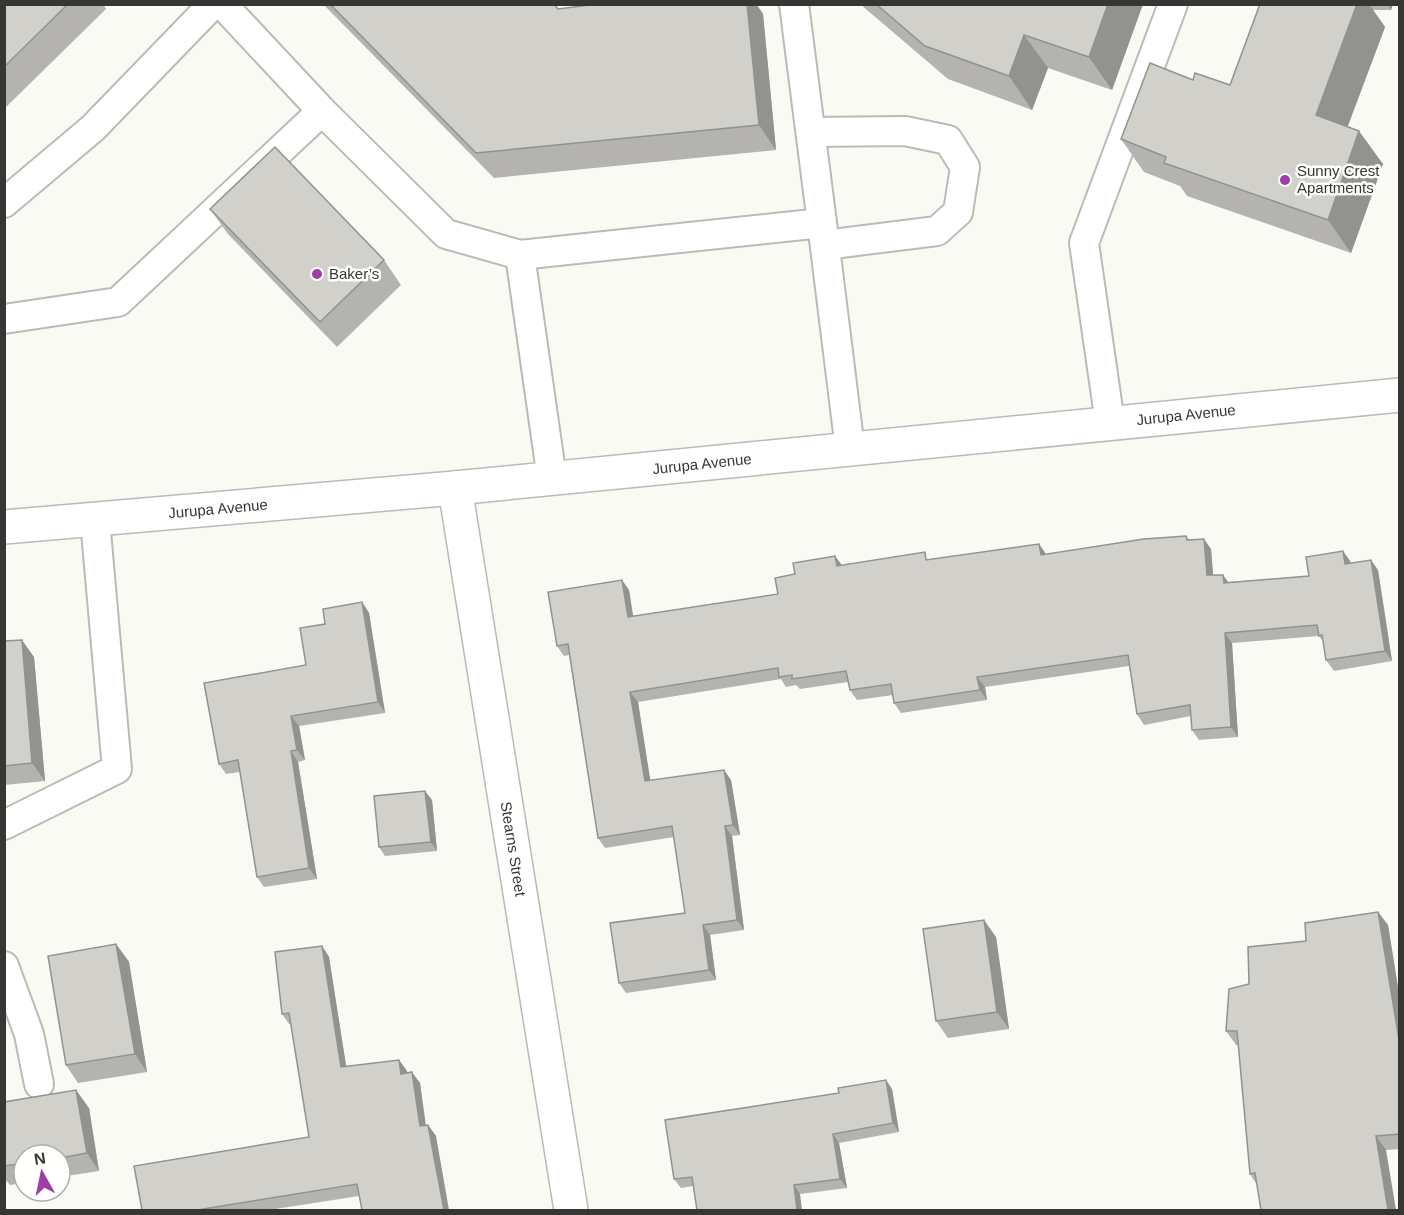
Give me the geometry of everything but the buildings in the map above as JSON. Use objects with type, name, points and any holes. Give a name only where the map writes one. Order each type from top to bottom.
[{"type":"main road","name":"Jurupa Avenue","points":[[4,527],[552,479],[1400,395]]},
{"type":"main road","name":"Stearns Street","points":[[455,488],[571,1210]]},
{"type":"lane","points":[[4,203],[93,128],[213,4]]},
{"type":"lane","points":[[222,4],[322,111],[446,234],[520,255],[824,234],[937,231],[958,212],[965,167],[948,140],[905,131],[811,132]]},
{"type":"lane","points":[[794,4],[850,449]]},
{"type":"lane","points":[[1110,423],[1084,243],[1173,4]]},
{"type":"lane","points":[[4,319],[118,302],[322,111]]},
{"type":"lane","points":[[520,255],[552,479]]},
{"type":"lane","points":[[4,825],[117,769],[95,519]]},
{"type":"lane","points":[[4,966],[29,1034],[39,1084]]},
{"type":"place","name":"Sunny Crest Apartments","points":[[1285,180]]},
{"type":"place","name":"Baker’s","points":[[317,274]]}]
